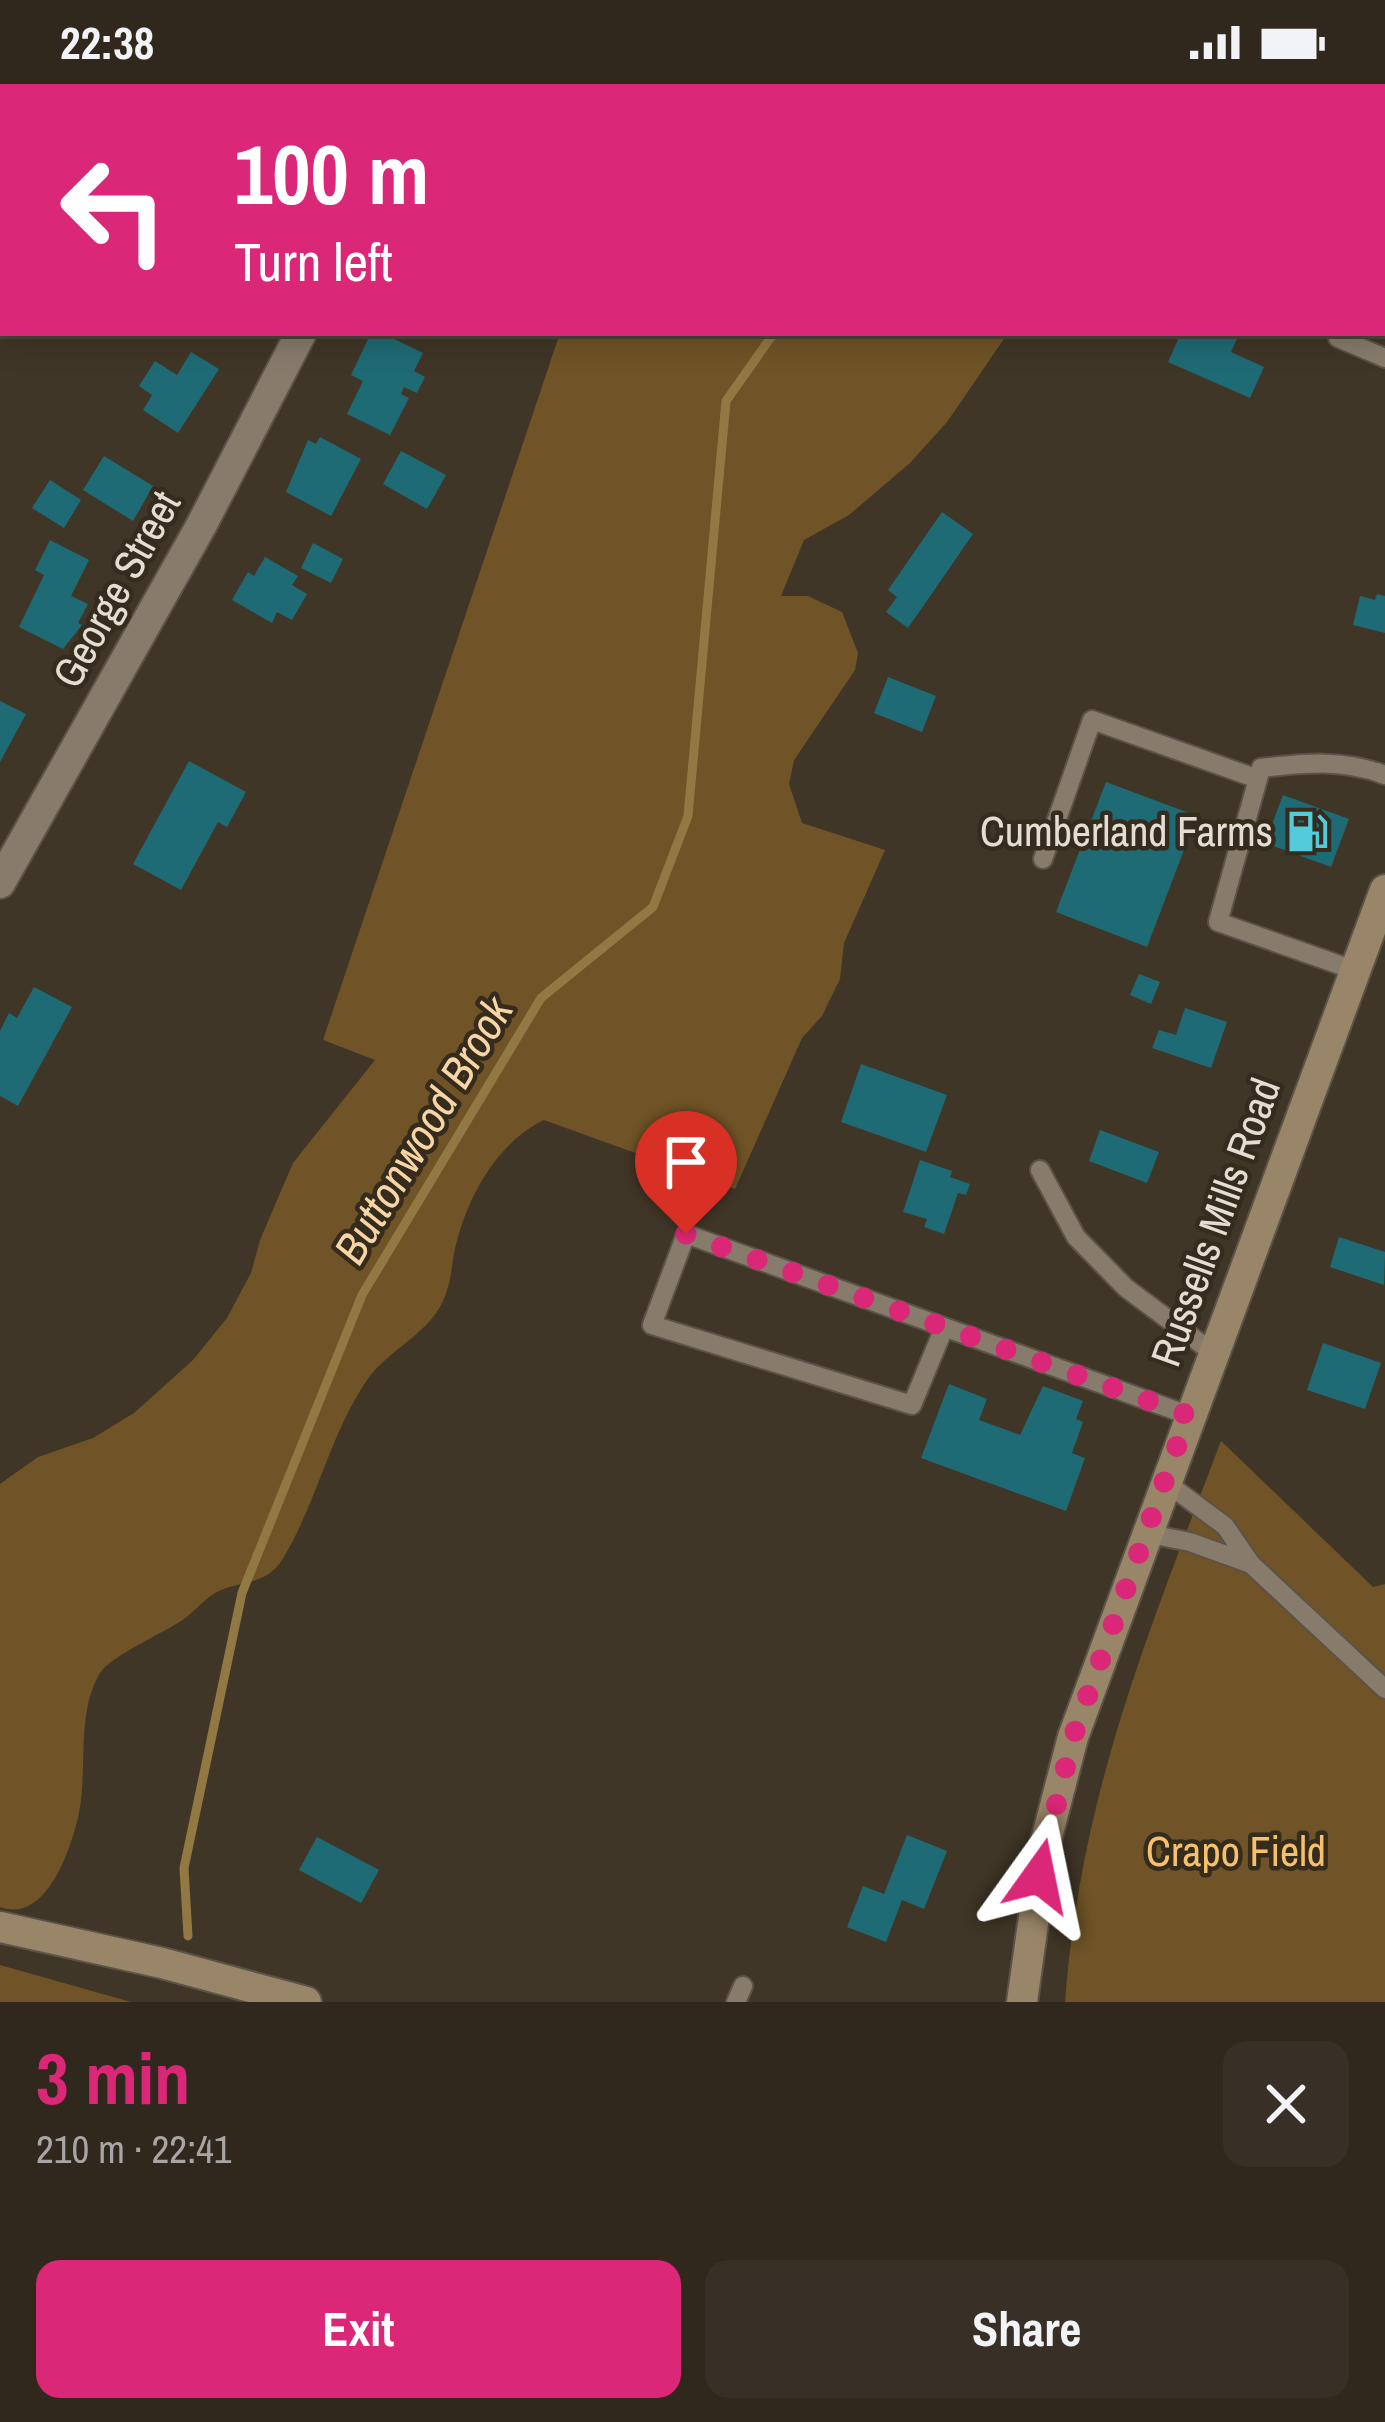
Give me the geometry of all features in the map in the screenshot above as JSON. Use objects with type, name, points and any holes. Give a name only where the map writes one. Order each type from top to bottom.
[{"type":"main road","name":"Russells Mills Road","points":[[1022,2002],[1034,1901],[1056,1796],[1145,1533],[1385,890]]},
{"type":"main road","points":[[0,1928],[162,1963],[306,2002]]},
{"type":"street","name":"George Street","points":[[0,883],[201,526],[300,336]]},
{"type":"lane","points":[[1336,336],[1385,358]]},
{"type":"lane","points":[[1043,859],[1092,720],[1258,779]]},
{"type":"lane","points":[[1354,970],[1218,922],[1261,768],[1322,762],[1358,765],[1385,776]]},
{"type":"lane","points":[[1040,1170],[1076,1237],[1126,1288],[1212,1352]]},
{"type":"lane","points":[[944,1328],[912,1405],[652,1325],[686,1234],[1188,1415]]},
{"type":"lane","points":[[1164,1481],[1225,1526],[1251,1564],[1385,1689]]},
{"type":"lane","points":[[1145,1533],[1190,1542],[1251,1564]]},
{"type":"green space","points":[[559,336],[1006,336],[947,422],[910,463],[849,515],[804,540],[781,596],[808,596],[842,612],[858,653],[855,670],[794,760],[789,784],[802,823],[885,850],[844,943],[840,979],[822,1016],[802,1038],[735,1189],[544,1120],[510,1144],[484,1178],[464,1217],[441,1304],[431,1320],[367,1380],[276,1568],[214,1594],[100,1673],[88,1704],[80,1807],[65,1859],[32,1904],[0,1907],[0,1484],[38,1457],[93,1438],[134,1413],[193,1360],[227,1318],[251,1273],[293,1163],[375,1060],[323,1040]]},
{"type":"green space","name":"Crapo Field","points":[[1221,1441],[1373,1587],[1385,1584],[1385,2002],[1065,2002],[1073,1926],[1102,1783],[1144,1648]]},
{"type":"green space","points":[[0,1965],[131,2002],[0,2002]]},
{"type":"building","points":[[370,336],[388,336],[423,353],[414,371],[425,377],[417,393],[404,387],[401,394],[409,398],[390,435],[347,414],[363,381],[351,375]]},
{"type":"building","points":[[1180,336],[1230,336],[1237,339],[1231,352],[1264,367],[1250,398],[1168,362]]},
{"type":"building","points":[[191,352],[219,369],[178,433],[143,410],[152,395],[139,386],[155,361],[177,375]]},
{"type":"building","points":[[320,437],[361,459],[331,516],[286,492],[308,440],[316,444]]},
{"type":"building","points":[[401,451],[446,475],[427,509],[383,484]]},
{"type":"building","points":[[104,456],[153,486],[133,521],[83,490]]},
{"type":"building","points":[[50,480],[81,500],[64,528],[32,508]]},
{"type":"building","points":[[942,512],[973,534],[908,628],[886,612],[897,597],[888,590]]},
{"type":"building","points":[[50,540],[89,560],[71,596],[88,604],[78,623],[82,625],[63,649],[19,627],[44,575],[35,570]]},
{"type":"building","points":[[313,543],[343,559],[331,583],[301,568]]},
{"type":"building","points":[[265,557],[298,576],[292,585],[307,594],[292,620],[277,612],[272,623],[232,600],[248,572],[254,576]]},
{"type":"building","points":[[1377,594],[1385,596],[1385,633],[1353,625],[1360,596],[1375,600]]},
{"type":"building","points":[[888,677],[936,696],[922,732],[874,713]]},
{"type":"building","points":[[0,701],[26,714],[0,762]]},
{"type":"building","points":[[189,761],[246,792],[227,827],[218,822],[181,890],[133,864]]},
{"type":"building","points":[[1106,782],[1197,816],[1147,947],[1056,912]]},
{"type":"building","name":"Cumberland Farms","points":[[1283,795],[1349,819],[1331,867],[1265,843]]},
{"type":"building","points":[[1139,974],[1160,982],[1151,1004],[1130,995]]},
{"type":"building","points":[[34,987],[72,1007],[18,1106],[0,1096],[0,1031],[9,1013],[17,1018]]},
{"type":"building","points":[[1185,1008],[1227,1022],[1211,1068],[1152,1048],[1159,1030],[1176,1035]]},
{"type":"building","points":[[861,1064],[947,1095],[926,1152],[841,1122]]},
{"type":"building","points":[[1100,1130],[1159,1152],[1147,1183],[1089,1161]]},
{"type":"building","points":[[920,1160],[952,1171],[950,1177],[970,1184],[966,1195],[958,1193],[944,1234],[924,1227],[927,1219],[903,1212]]},
{"type":"building","points":[[1339,1237],[1385,1252],[1384,1285],[1330,1267]]},
{"type":"building","points":[[1323,1343],[1381,1363],[1365,1409],[1307,1390]]},
{"type":"building","points":[[949,1384],[987,1399],[979,1420],[1020,1435],[1043,1386],[1083,1401],[1076,1419],[1083,1422],[1072,1453],[1085,1458],[1066,1511],[921,1458]]},
{"type":"building","points":[[907,1835],[947,1851],[924,1909],[902,1900],[886,1942],[847,1927],[863,1886],[884,1894]]},
{"type":"building","points":[[317,1837],[379,1870],[361,1903],[299,1870]]},
{"type":"waterway","name":"Buttonwood Brook","points":[[188,1936],[184,1868],[242,1593],[362,1295],[541,998],[653,907],[688,816],[726,401],[772,336]]},
{"type":"place","name":"Cumberland Farms","points":[[1307,831]]},
{"type":"route","points":[[686,1234],[1188,1415],[1073,1737],[1039,1876]]}]
